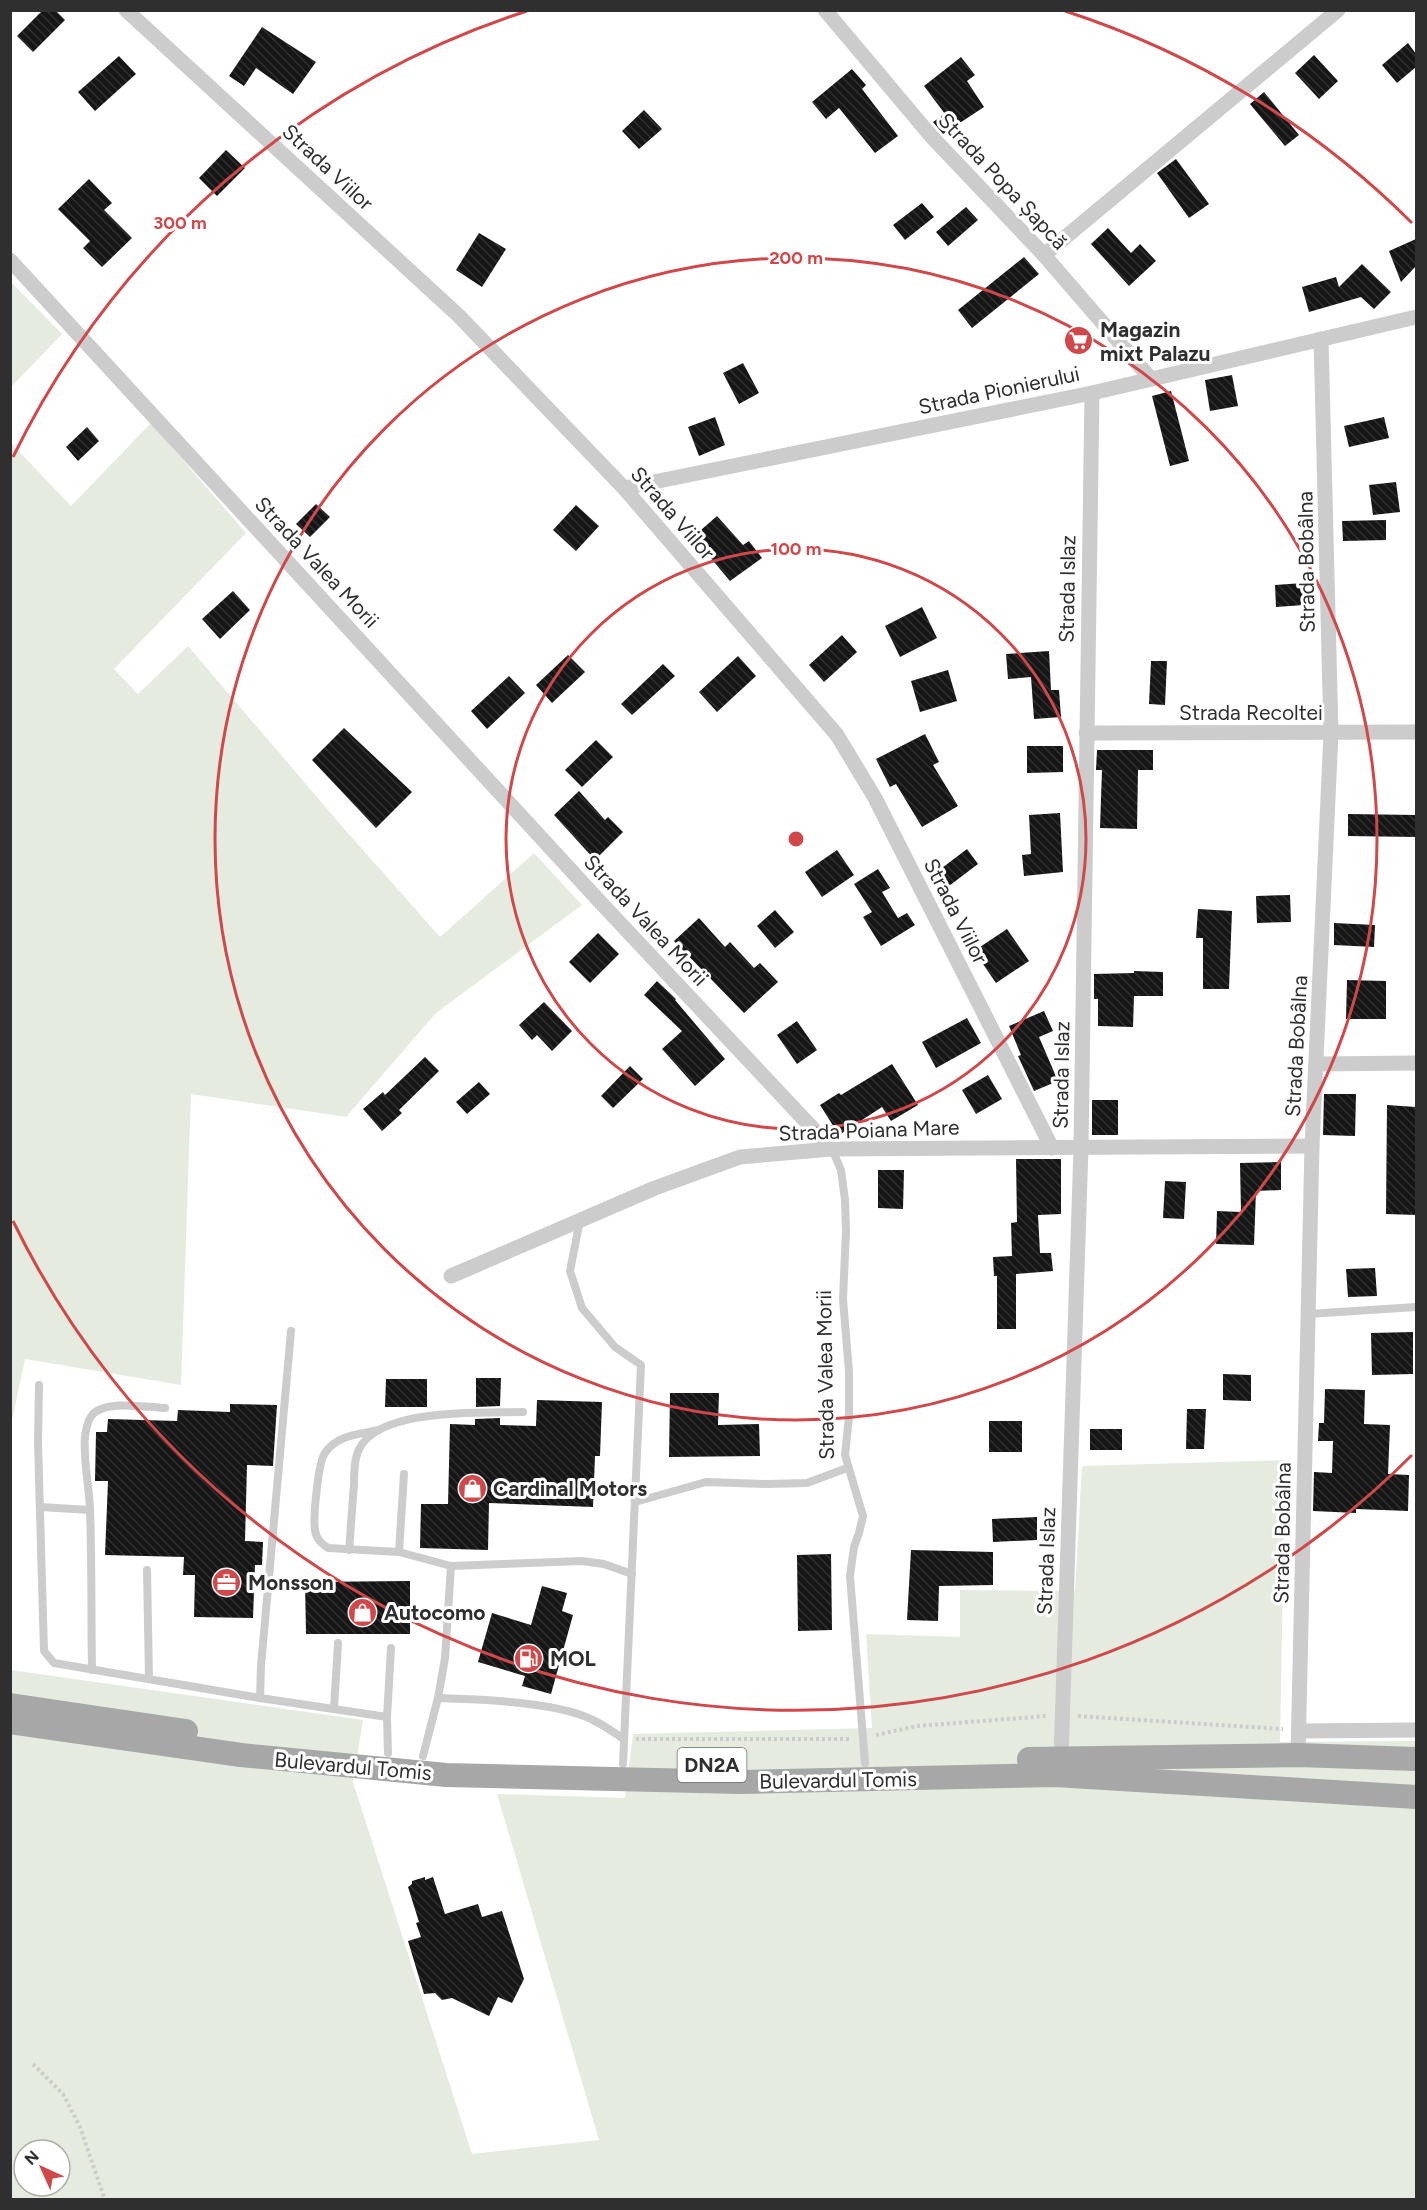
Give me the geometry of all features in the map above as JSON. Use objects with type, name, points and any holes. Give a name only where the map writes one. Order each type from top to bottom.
[{"type":"main road","name":"Bulevardul Tomis","points":[[10,1705],[243,1739],[388,1753],[623,1764],[740,1766],[1298,1755],[1416,1759]]},
{"type":"main road","name":"Bulevardul Tomis","points":[[10,1722],[241,1755],[446,1775],[740,1782],[1055,1775],[1416,1797]]},
{"type":"street","name":"Strada Viilor","points":[[126,10],[459,316],[624,488],[837,735],[875,798],[1052,1148]]},
{"type":"street","name":"Strada Popa Șapcă","points":[[825,10],[931,136],[1044,255],[1150,379]]},
{"type":"street","points":[[1044,255],[1338,10]]},
{"type":"street","name":"Strada Valea Morii","points":[[10,260],[593,896],[832,1149]]},
{"type":"street","name":"Strada Pionierului","points":[[624,488],[1092,393],[1416,317]]},
{"type":"street","name":"Strada Bobâlna","points":[[1298,1755],[1312,1146],[1331,733],[1321,339]]},
{"type":"street","name":"Strada Islaz","points":[[1060,1758],[1081,1148],[1092,393]]},
{"type":"street","name":"Strada Recoltei","points":[[1086,733],[1416,732]]},
{"type":"street","points":[[1316,1064],[1416,1062]]},
{"type":"street","name":"Strada Poiana Mare","points":[[452,1276],[655,1188],[740,1157],[832,1149],[1312,1146]]},
{"type":"street","points":[[1299,1731],[1416,1730]]},
{"type":"lane","name":"Strada Valea Morii","points":[[832,1149],[840,1170],[845,1200],[843,1299],[849,1372],[849,1418],[845,1455],[863,1516],[854,1546],[850,1576],[865,1763]]},
{"type":"lane","points":[[580,1220],[570,1272],[582,1308],[615,1347],[641,1365],[623,1764]]},
{"type":"lane","points":[[1308,1314],[1416,1307]]},
{"type":"lane","points":[[260,1698],[291,1331]]},
{"type":"lane","points":[[39,1385],[44,1651],[54,1663],[387,1717]]},
{"type":"lane","points":[[92,1670],[90,1510],[86,1476],[88,1421],[102,1408],[113,1406],[165,1408]]},
{"type":"lane","points":[[349,1550],[356,1456],[364,1441],[394,1423],[434,1414],[523,1412]]},
{"type":"lane","points":[[379,1430],[348,1436],[337,1441],[324,1453],[319,1470],[315,1529],[319,1541],[328,1548],[399,1552],[451,1566],[582,1561],[604,1564],[632,1574]]},
{"type":"lane","points":[[635,1502],[706,1482],[807,1483],[848,1468]]},
{"type":"lane","points":[[399,1552],[404,1474]]},
{"type":"lane","points":[[40,1507],[90,1510]]},
{"type":"lane","points":[[423,1756],[438,1698],[445,1658],[451,1566]]},
{"type":"lane","points":[[147,1570],[149,1679]]},
{"type":"lane","points":[[334,1709],[338,1643]]},
{"type":"lane","points":[[388,1753],[387,1717],[391,1648]]},
{"type":"lane","points":[[438,1698],[471,1698],[565,1710],[592,1719],[624,1739]]},
{"type":"path","points":[[624,1739],[863,1738],[917,1725],[1062,1715],[1266,1726],[1299,1731]]},
{"type":"path","points":[[33,2064],[63,2094],[80,2127],[105,2199]]},
{"type":"shaded area","points":[[10,281],[62,334],[11,387],[10,387]]},
{"type":"shaded area","points":[[151,423],[246,533],[114,669],[138,694],[188,646],[440,937],[534,853],[582,905],[436,1013],[346,1117],[191,1094],[181,1385],[25,1359],[11,1425],[11,443],[71,506]]},
{"type":"shaded area","points":[[1285,1460],[1280,1742],[1416,1741],[1416,2199],[11,2200],[11,1670],[363,1720],[353,1782],[472,2154],[599,2140],[497,1794],[625,1798],[633,1734],[872,1728],[866,1634],[960,1637],[960,1590],[1075,1591],[1082,1466]]},
{"type":"building","points":[[43,10],[55,10],[65,20],[33,52],[17,36]]},
{"type":"building","points":[[262,27],[316,62],[293,94],[256,68],[244,86],[229,76]]},
{"type":"building","points":[[1408,43],[1416,54],[1416,67],[1397,83],[1382,65]]},
{"type":"building","points":[[1314,55],[1338,81],[1319,99],[1295,73]]},
{"type":"building","points":[[119,56],[136,74],[95,111],[78,92]]},
{"type":"building","points":[[961,57],[975,75],[967,81],[984,107],[943,134],[933,122],[945,114],[924,86]]},
{"type":"building","points":[[852,69],[866,85],[862,89],[898,136],[875,153],[839,108],[826,119],[812,102]]},
{"type":"building","points":[[1264,92],[1299,135],[1285,146],[1250,104]]},
{"type":"building","points":[[644,110],[662,129],[639,149],[622,131]]},
{"type":"building","points":[[226,150],[245,168],[217,196],[199,178]]},
{"type":"building","points":[[1176,159],[1209,204],[1189,218],[1157,173]]},
{"type":"building","points":[[89,179],[112,203],[104,210],[132,238],[102,267],[83,248],[90,241],[58,209]]},
{"type":"building","points":[[922,203],[934,217],[905,240],[893,225]]},
{"type":"building","points":[[966,207],[978,220],[948,246],[936,232]]},
{"type":"building","points":[[1108,228],[1131,253],[1140,244],[1156,261],[1129,286],[1091,244]]},
{"type":"building","points":[[479,233],[506,249],[482,287],[456,270]]},
{"type":"building","points":[[1416,239],[1416,266],[1401,282],[1389,251]]},
{"type":"building","points":[[1024,257],[1039,274],[972,328],[958,310]]},
{"type":"building","points":[[1362,264],[1391,292],[1374,309],[1361,297],[1309,312],[1302,287],[1336,277],[1339,287]]},
{"type":"building","points":[[743,363],[759,393],[739,404],[723,373]]},
{"type":"building","points":[[1232,375],[1238,406],[1210,411],[1205,380]]},
{"type":"building","points":[[1171,391],[1189,461],[1170,466],[1152,396]]},
{"type":"building","points":[[715,417],[725,445],[699,456],[688,427]]},
{"type":"building","points":[[1384,417],[1389,438],[1349,447],[1344,426]]},
{"type":"building","points":[[87,427],[99,441],[78,461],[66,447]]},
{"type":"building","points":[[1396,482],[1400,512],[1373,515],[1369,485]]},
{"type":"building","points":[[316,504],[330,517],[310,537],[296,524]]},
{"type":"building","points":[[576,505],[599,526],[576,551],[553,530]]},
{"type":"building","points":[[717,516],[743,545],[749,541],[762,558],[730,581],[693,537]]},
{"type":"building","points":[[1386,520],[1386,540],[1343,541],[1342,521]]},
{"type":"building","points":[[1303,583],[1304,605],[1276,607],[1275,585]]},
{"type":"building","points":[[233,591],[250,610],[220,639],[202,619]]},
{"type":"building","points":[[922,607],[937,638],[900,657],[885,626]]},
{"type":"building","points":[[842,635],[857,652],[824,682],[809,665]]},
{"type":"building","points":[[1049,651],[1051,690],[1059,690],[1061,717],[1034,719],[1031,677],[1008,679],[1006,654]]},
{"type":"building","points":[[568,655],[585,672],[552,703],[536,685]]},
{"type":"building","points":[[738,656],[756,676],[717,712],[699,692]]},
{"type":"building","points":[[1151,661],[1167,661],[1165,705],[1149,704]]},
{"type":"building","points":[[663,664],[675,676],[632,715],[621,704]]},
{"type":"building","points":[[948,670],[957,701],[920,712],[911,681]]},
{"type":"building","points":[[509,676],[525,693],[487,729],[471,711]]},
{"type":"building","points":[[344,728],[412,792],[376,828],[312,760]]},
{"type":"building","points":[[925,734],[939,762],[933,765],[958,806],[922,827],[896,784],[890,787],[876,759]]},
{"type":"building","points":[[596,740],[613,757],[582,787],[565,770]]},
{"type":"building","points":[[1027,746],[1063,746],[1063,772],[1027,773]]},
{"type":"building","points":[[1097,750],[1153,750],[1153,770],[1138,770],[1137,829],[1100,828],[1102,770],[1096,770]]},
{"type":"building","points":[[579,791],[605,820],[608,817],[623,832],[595,860],[554,815]]},
{"type":"building","points":[[1060,813],[1063,872],[1024,876],[1022,855],[1031,854],[1029,815]]},
{"type":"building","points":[[1348,814],[1416,815],[1416,837],[1348,836]]},
{"type":"building","points":[[967,849],[978,864],[941,892],[930,877]]},
{"type":"building","points":[[837,850],[854,875],[822,897],[805,872]]},
{"type":"building","points":[[878,869],[890,888],[882,892],[898,918],[907,913],[915,925],[881,946],[863,917],[872,912],[854,884]]},
{"type":"building","points":[[1290,895],[1291,922],[1257,923],[1256,896]]},
{"type":"building","points":[[1198,909],[1232,911],[1229,989],[1203,989],[1203,938],[1196,938]]},
{"type":"building","points":[[775,910],[794,932],[775,948],[757,926]]},
{"type":"building","points":[[699,918],[725,947],[730,942],[754,968],[760,963],[778,982],[744,1013],[674,941]]},
{"type":"building","points":[[1334,923],[1375,925],[1374,947],[1334,945]]},
{"type":"building","points":[[1007,929],[1029,961],[996,983],[974,951]]},
{"type":"building","points":[[598,933],[619,954],[590,983],[569,962]]},
{"type":"building","points":[[1134,971],[1163,972],[1163,996],[1134,996],[1133,1027],[1098,1026],[1098,999],[1094,999],[1094,974],[1134,973]]},
{"type":"building","points":[[1347,980],[1386,981],[1386,1019],[1346,1019]]},
{"type":"building","points":[[657,981],[676,999],[725,1059],[695,1086],[662,1049],[682,1031],[644,995]]},
{"type":"building","points":[[544,1002],[572,1031],[552,1051],[537,1035],[532,1040],[519,1025]]},
{"type":"building","points":[[1044,1011],[1053,1031],[1039,1037],[1058,1081],[1034,1091],[1018,1056],[1021,1055],[1009,1026]]},
{"type":"building","points":[[967,1018],[981,1043],[936,1068],[922,1042]]},
{"type":"building","points":[[797,1021],[817,1050],[797,1064],[777,1035]]},
{"type":"building","points":[[425,1057],[439,1071],[399,1110],[402,1113],[382,1131],[363,1109],[383,1092],[385,1095]]},
{"type":"building","points":[[892,1064],[918,1105],[891,1121],[882,1107],[839,1135],[820,1105]]},
{"type":"building","points":[[630,1066],[643,1079],[613,1108],[601,1096]]},
{"type":"building","points":[[988,1075],[1002,1099],[976,1114],[962,1090]]},
{"type":"building","points":[[479,1082],[490,1094],[467,1114],[456,1102]]},
{"type":"building","points":[[1324,1094],[1356,1094],[1355,1136],[1323,1135]]},
{"type":"building","points":[[1092,1100],[1118,1100],[1118,1135],[1092,1135]]},
{"type":"building","points":[[1387,1105],[1416,1107],[1416,1215],[1386,1214]]},
{"type":"building","points":[[1016,1159],[1061,1159],[1061,1214],[1038,1215],[1040,1253],[1051,1253],[1053,1271],[1016,1274],[1016,1329],[997,1329],[997,1276],[994,1276],[993,1257],[1012,1256],[1011,1223],[1017,1222]]},
{"type":"building","points":[[1281,1162],[1281,1190],[1256,1191],[1254,1245],[1216,1244],[1217,1211],[1241,1212],[1240,1163]]},
{"type":"building","points":[[878,1170],[904,1170],[903,1209],[878,1208]]},
{"type":"building","points":[[1165,1181],[1186,1182],[1184,1219],[1163,1218]]},
{"type":"building","points":[[1375,1268],[1377,1296],[1348,1297],[1346,1269]]},
{"type":"building","points":[[1413,1332],[1413,1374],[1372,1375],[1371,1333]]},
{"type":"building","points":[[1223,1374],[1251,1375],[1251,1401],[1223,1400]]},
{"type":"building","points":[[476,1378],[501,1378],[500,1406],[476,1407]]},
{"type":"building","points":[[386,1379],[427,1379],[427,1407],[385,1407]]},
{"type":"building","points":[[1325,1389],[1365,1390],[1364,1424],[1390,1425],[1388,1474],[1409,1475],[1408,1511],[1356,1509],[1356,1513],[1313,1511],[1314,1472],[1332,1473],[1333,1441],[1318,1441],[1319,1423],[1324,1423]]},
{"type":"building","points":[[670,1393],[719,1393],[718,1425],[759,1424],[760,1456],[669,1457]]},
{"type":"building","points":[[537,1400],[602,1402],[600,1456],[595,1456],[593,1507],[489,1503],[488,1550],[420,1548],[421,1504],[448,1504],[450,1424],[475,1425],[475,1419],[500,1418],[500,1425],[536,1426]]},
{"type":"building","points":[[230,1404],[277,1405],[273,1466],[247,1465],[245,1541],[263,1542],[262,1565],[255,1565],[253,1618],[194,1617],[195,1575],[183,1575],[184,1557],[105,1555],[108,1481],[95,1481],[96,1432],[107,1432],[108,1419],[177,1421],[178,1410],[230,1412]]},
{"type":"building","points":[[1187,1409],[1206,1409],[1204,1449],[1186,1449]]},
{"type":"building","points":[[989,1421],[1022,1421],[1022,1452],[989,1452]]},
{"type":"building","points":[[1090,1429],[1122,1429],[1122,1450],[1090,1450]]},
{"type":"building","points":[[1037,1517],[1037,1540],[993,1542],[992,1519]]},
{"type":"building","points":[[911,1550],[993,1552],[993,1585],[939,1586],[938,1621],[907,1620]]},
{"type":"building","points":[[831,1554],[832,1630],[798,1631],[797,1555]]},
{"type":"building","points":[[410,1581],[410,1634],[306,1634],[305,1582]]},
{"type":"building","points":[[542,1586],[567,1593],[562,1611],[573,1615],[551,1694],[522,1686],[525,1676],[478,1662],[492,1613],[531,1625]]},
{"type":"building","points":[[425,1877],[425,1880],[433,1877],[445,1914],[478,1904],[482,1917],[502,1911],[524,1979],[512,2003],[498,1997],[489,2016],[452,1998],[442,2000],[435,1993],[424,1994],[408,1941],[421,1937],[416,1923],[419,1922],[408,1887],[412,1881]]},
{"type":"place","name":"Magazin mixt Palazu","points":[[1079,341]]},
{"type":"place","name":"Cardinal Motors","points":[[472,1488]]},
{"type":"place","name":"Monsson","points":[[227,1582]]},
{"type":"place","name":"Autocomo","points":[[363,1612]]},
{"type":"place","name":"MOL","points":[[529,1658]]}]
